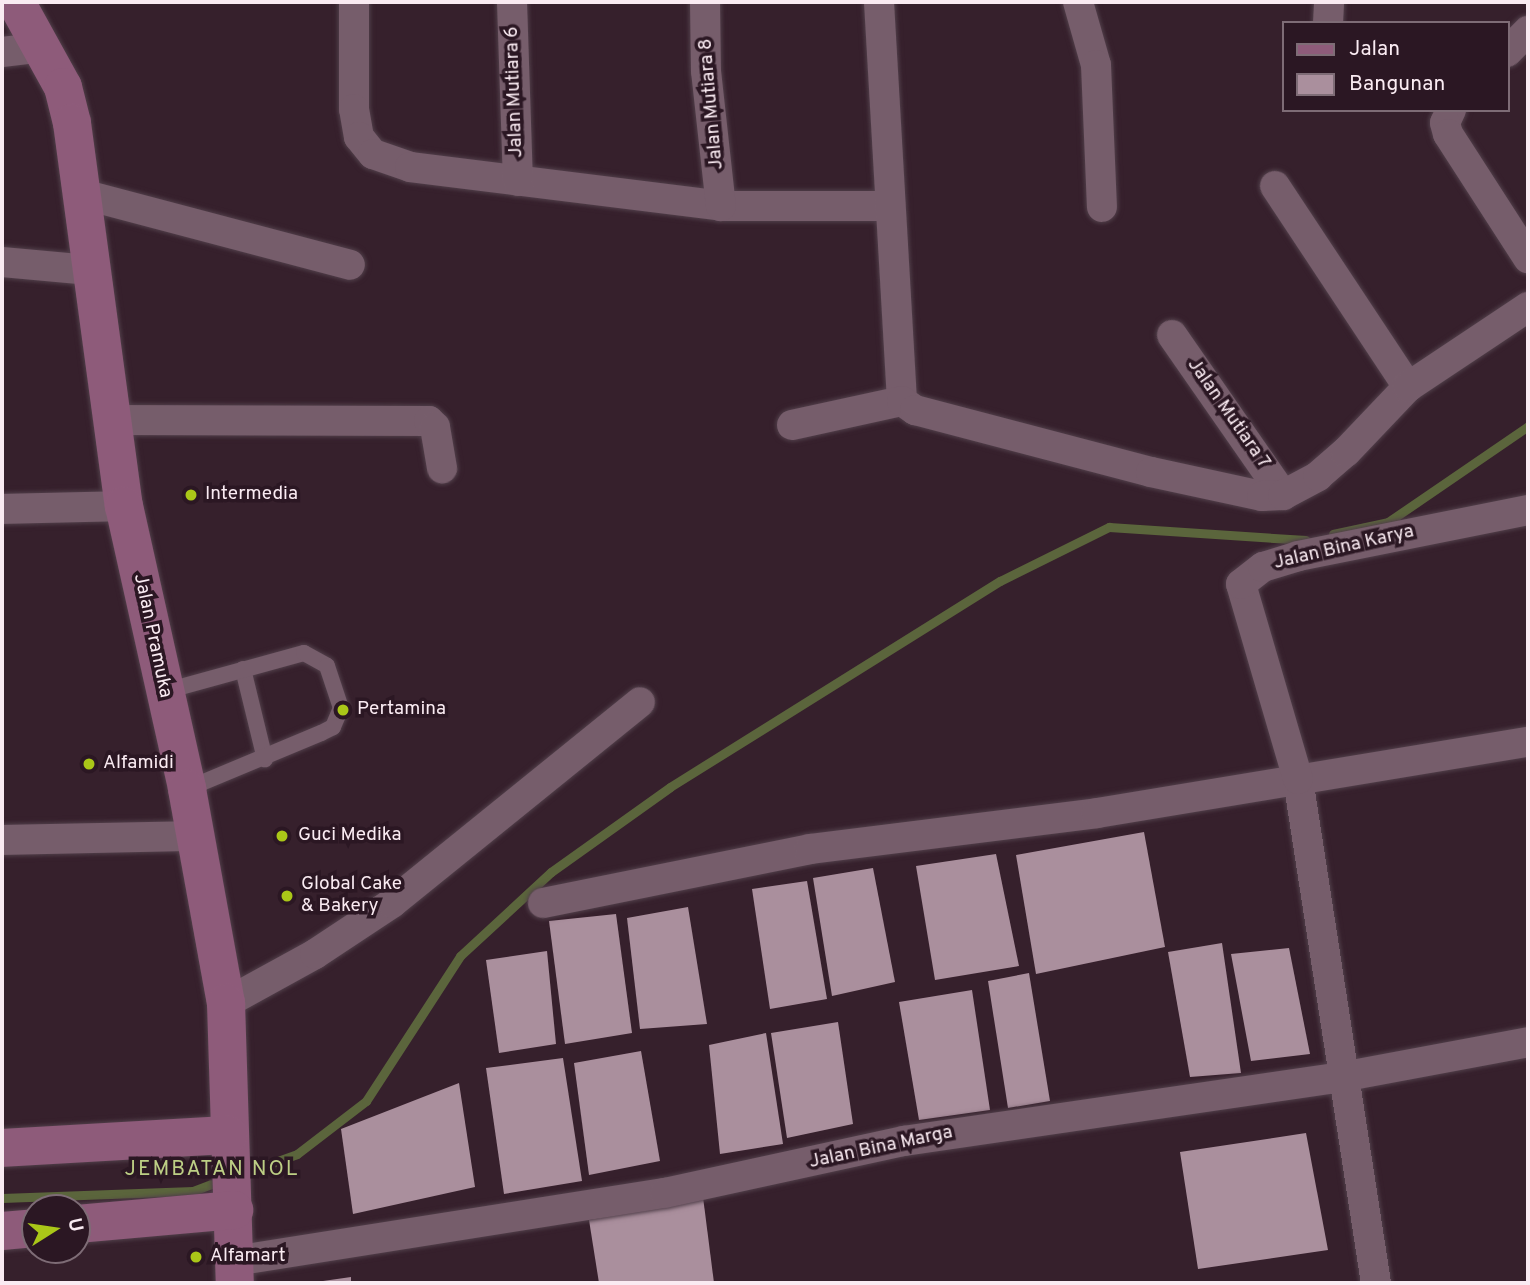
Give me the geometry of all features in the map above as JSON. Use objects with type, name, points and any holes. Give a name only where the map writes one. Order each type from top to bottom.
[{"type":"street","name":"Jalan Pramuka","points":[[16,2],[44,47],[63,87],[82,194],[90,270],[124,506],[163,691],[187,789],[226,1003],[234,1272]]},
{"type":"street","points":[[354,2],[354,109],[359,137],[373,155],[410,167],[721,206],[890,206]]},
{"type":"street","name":"Jalan Mutiara 6","points":[[512,2],[518,181]]},
{"type":"street","name":"Jalan Mutiara 8","points":[[705,2],[706,71],[721,206]]},
{"type":"street","points":[[879,2],[902,401]]},
{"type":"street","points":[[1078,2],[1096,65],[1102,206]]},
{"type":"street","points":[[1328,21],[1329,2]]},
{"type":"street","points":[[1509,50],[1528,30]]},
{"type":"street","points":[[2,52],[44,47]]},
{"type":"street","points":[[1450,112],[1446,123],[1448,134],[1528,258]]},
{"type":"street","points":[[1275,186],[1408,387]]},
{"type":"street","points":[[82,194],[350,264]]},
{"type":"street","points":[[2,262],[90,270]]},
{"type":"street","points":[[792,425],[902,401],[915,410],[1151,472],[1262,496],[1283,495],[1318,476],[1346,452],[1408,387],[1528,307]]},
{"type":"street","name":"Jalan Mutiara 7","points":[[1172,335],[1283,495]]},
{"type":"street","points":[[111,420],[429,421],[435,427],[442,468]]},
{"type":"street","points":[[2,509],[124,506]]},
{"type":"street","name":"Jalan Bina Karya","points":[[1298,779],[1241,584],[1263,567],[1298,556],[1528,510]]},
{"type":"street","points":[[226,1003],[315,954],[392,903],[640,702]]},
{"type":"street","points":[[543,903],[810,849],[1097,813],[1528,742]]},
{"type":"street","points":[[1298,779],[1347,1076],[1376,1283]]},
{"type":"street","points":[[2,840],[196,836]]},
{"type":"street","name":"Jalan Bina Marga","points":[[234,1272],[665,1193],[951,1133],[1347,1076],[1528,1042]]},
{"type":"street","points":[[2,1148],[230,1145]]},
{"type":"street","points":[[91,1222],[233,1203]]},
{"type":"street","points":[[2,1231],[21,1229]]},
{"type":"lane","points":[[163,691],[304,653],[317,657],[327,666],[341,708],[333,727],[265,759],[187,789]]},
{"type":"lane","points":[[243,669],[265,759]]},
{"type":"building","points":[[1144,832],[1165,947],[1036,974],[1016,855]]},
{"type":"building","points":[[996,854],[1019,966],[935,980],[916,866]]},
{"type":"building","points":[[873,868],[895,982],[832,996],[813,878]]},
{"type":"building","points":[[807,881],[827,999],[770,1009],[752,889]]},
{"type":"building","points":[[688,907],[707,1024],[640,1029],[627,918]]},
{"type":"building","points":[[616,914],[632,1033],[565,1044],[549,921]]},
{"type":"building","points":[[1222,943],[1241,1073],[1190,1077],[1168,952]]},
{"type":"building","points":[[1289,948],[1310,1054],[1251,1061],[1231,954]]},
{"type":"building","points":[[547,951],[556,1044],[499,1053],[486,960]]},
{"type":"building","points":[[1029,973],[1050,1101],[1008,1108],[988,981]]},
{"type":"building","points":[[972,990],[990,1110],[919,1120],[899,1002]]},
{"type":"building","points":[[838,1022],[853,1124],[787,1138],[771,1033]]},
{"type":"building","points":[[766,1033],[783,1144],[720,1154],[709,1045]]},
{"type":"building","points":[[641,1051],[660,1161],[589,1175],[574,1063]]},
{"type":"building","points":[[563,1058],[582,1181],[504,1194],[486,1068]]},
{"type":"building","points":[[459,1083],[475,1187],[353,1214],[341,1129]]},
{"type":"building","points":[[1306,1133],[1328,1250],[1198,1269],[1180,1152]]},
{"type":"building","points":[[703,1197],[714,1283],[599,1283],[589,1220]]},
{"type":"building","points":[[351,1277],[351,1283],[316,1283],[316,1282]]},
{"type":"waterway","points":[[1333,534],[1388,522],[1528,426]]},
{"type":"waterway","points":[[258,1168],[297,1154],[366,1101],[460,956],[551,872],[670,787],[1000,581],[1109,527],[1306,540]]},
{"type":"waterway","points":[[2,1198],[193,1191],[211,1184]]},
{"type":"place","name":"Intermedia","points":[[191,495]]},
{"type":"place","name":"Pertamina","points":[[343,710]]},
{"type":"place","name":"Alfamidi","points":[[89,764]]},
{"type":"place","name":"Guci Medika","points":[[282,836]]},
{"type":"place","name":"Global Cake & Bakery","points":[[287,896]]},
{"type":"place","name":"Alfamart","points":[[196,1257]]},
{"type":"district","name":"JEMBATAN NOL","points":[[212,1170]]}]
